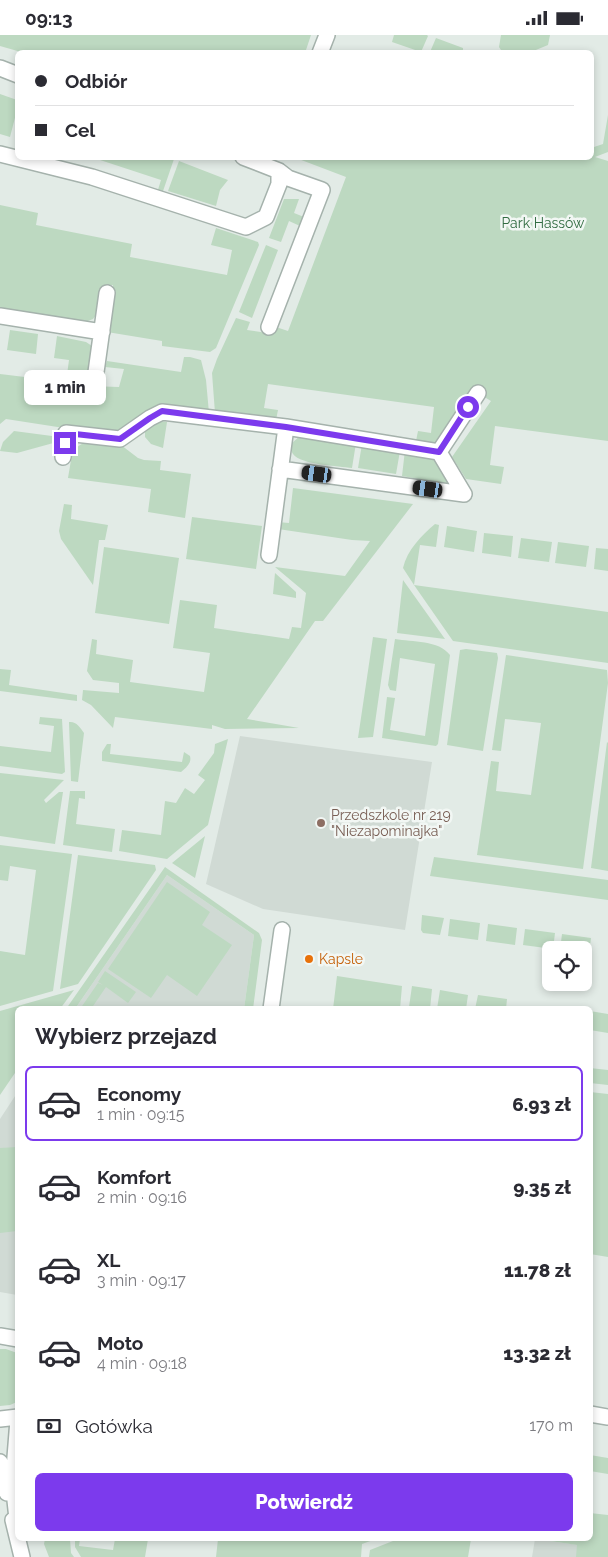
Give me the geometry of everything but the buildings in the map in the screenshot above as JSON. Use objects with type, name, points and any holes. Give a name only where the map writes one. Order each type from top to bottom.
[{"type":"street","points":[[321,50],[327,35]]},
{"type":"street","points":[[0,68],[15,74]]},
{"type":"street","points":[[0,154],[15,158]]},
{"type":"street","points":[[24,160],[92,177],[246,227],[266,217],[279,185],[279,171]]},
{"type":"street","points":[[251,160],[279,171],[288,178],[322,191],[269,327]]},
{"type":"street","points":[[96,373],[107,293]]},
{"type":"street","points":[[0,316],[102,333]]},
{"type":"street","points":[[439,452],[478,393]]},
{"type":"street","points":[[63,457],[66,433],[120,439],[162,411],[286,427],[439,452],[464,494],[280,469]]},
{"type":"street","points":[[269,555],[286,427]]},
{"type":"street","points":[[271,1006],[282,930]]},
{"type":"street","points":[[0,1337],[15,1339]]},
{"type":"street","points":[[593,1414],[608,1417]]},
{"type":"street","points":[[0,1419],[15,1419]]},
{"type":"street","points":[[15,1457],[13,1482],[15,1500]]},
{"type":"street","points":[[0,1462],[15,1527]]},
{"type":"shaded area","name":"Przedszkole nr 219 \"Niezapominajka\"","points":[[240,736],[432,762],[405,930],[263,909],[206,884]]},
{"type":"shaded area","points":[[167,875],[254,935],[244,1006],[77,1006]]},
{"type":"shaded area","points":[[15,1096],[15,1295],[0,1292],[0,1119]]},
{"type":"shaded area","points":[[535,1541],[550,1541],[608,1549],[608,1557],[532,1557]]},
{"type":"green space","points":[[0,35],[311,35],[306,50],[15,50],[0,46]]},
{"type":"green space","points":[[394,35],[428,36],[422,50],[415,50],[392,42]]},
{"type":"green space","points":[[501,35],[550,35],[548,45],[536,50],[501,50],[499,47]]},
{"type":"green space","points":[[436,38],[463,48],[463,50],[431,50]]},
{"type":"green space","points":[[0,94],[15,99],[15,118],[10,137],[0,134]]},
{"type":"green space","name":"Park Hassów","points":[[608,115],[608,152],[595,157],[608,161],[608,441],[495,426],[490,465],[504,467],[501,484],[466,479],[452,457],[491,401],[476,392],[437,446],[416,441],[418,431],[431,433],[434,407],[268,384],[264,408],[278,410],[276,420],[215,413],[212,373],[236,318],[250,322],[247,330],[274,334],[276,327],[288,331],[346,177],[301,160],[594,160],[594,147],[603,144]]},
{"type":"green space","points":[[100,160],[174,160],[162,194],[157,193],[161,180]]},
{"type":"green space","points":[[179,161],[228,180],[220,190],[216,206],[168,191]]},
{"type":"green space","points":[[284,199],[299,199],[294,213],[304,217],[300,226],[289,221],[281,242],[269,238]]},
{"type":"green space","points":[[0,205],[38,213],[36,225],[132,244],[130,257],[227,275],[232,250],[211,245],[216,228],[258,242],[259,245],[216,348],[210,352],[162,346],[162,341],[107,332],[113,285],[105,285],[100,310],[93,319],[80,324],[0,308]]},
{"type":"green space","points":[[266,245],[278,250],[252,318],[239,312]]},
{"type":"green space","points":[[10,330],[38,334],[36,354],[7,350]]},
{"type":"green space","points":[[57,336],[86,342],[92,346],[89,386],[119,387],[124,369],[105,367],[107,361],[181,372],[184,357],[201,360],[206,380],[209,413],[169,408],[114,434],[6,419],[0,424],[0,374],[66,382],[69,360],[54,358]]},
{"type":"green space","points":[[154,420],[167,422],[163,448],[151,444],[145,437],[145,429]]},
{"type":"green space","points":[[14,431],[52,436],[57,442],[17,453],[0,451],[3,442]]},
{"type":"green space","points":[[300,436],[356,443],[352,468],[312,463],[297,458],[292,453],[291,446]]},
{"type":"green space","points":[[97,440],[121,445],[138,458],[144,460],[161,461],[160,470],[191,474],[185,518],[148,512],[151,489],[68,478],[72,456],[77,447],[81,444]]},
{"type":"green space","points":[[362,444],[400,451],[396,474],[358,468]]},
{"type":"green space","points":[[405,450],[434,457],[447,475],[447,484],[402,476]]},
{"type":"green space","points":[[293,488],[413,504],[323,621],[315,621],[247,719],[299,728],[225,729],[212,725],[212,729],[115,717],[113,728],[91,705],[82,700],[83,690],[119,693],[119,683],[93,680],[87,671],[92,639],[97,640],[96,654],[133,660],[130,682],[204,692],[210,653],[173,648],[180,600],[217,605],[214,628],[289,639],[292,627],[301,628],[306,593],[275,567],[345,576],[370,541],[278,529],[277,522],[289,523]]},
{"type":"green space","points":[[64,504],[72,505],[71,519],[108,525],[105,540],[99,540],[93,585],[61,539],[59,531]]},
{"type":"green space","points":[[192,517],[262,526],[256,569],[186,559]]},
{"type":"green space","points":[[435,524],[439,525],[436,547],[420,545],[414,585],[403,568],[405,561],[411,549],[420,538]]},
{"type":"green space","points":[[447,526],[477,531],[474,552],[444,547]]},
{"type":"green space","points":[[484,533],[513,536],[511,557],[482,553]]},
{"type":"green space","points":[[521,538],[552,542],[549,562],[518,558]]},
{"type":"green space","points":[[558,542],[589,546],[586,567],[555,563]]},
{"type":"green space","points":[[104,547],[179,558],[169,624],[95,613]]},
{"type":"green space","points":[[596,548],[608,549],[608,571],[594,569]]},
{"type":"green space","points":[[275,573],[296,592],[296,598],[273,594]]},
{"type":"green space","points":[[403,580],[445,639],[397,633]]},
{"type":"green space","points":[[414,585],[608,612],[608,663],[453,641]]},
{"type":"green space","points":[[373,637],[387,639],[373,737],[358,738]]},
{"type":"green space","points":[[395,639],[432,644],[445,650],[450,655],[438,744],[436,746],[382,738],[387,697],[395,698],[390,730],[425,736],[435,664],[400,658],[396,691],[390,690],[388,685]]},
{"type":"green space","points":[[460,650],[497,653],[498,658],[483,751],[447,745]]},
{"type":"green space","points":[[506,655],[607,670],[608,683],[583,869],[477,855],[491,761],[499,762],[496,791],[531,795],[541,723],[505,719],[501,751],[492,750]]},
{"type":"green space","points":[[0,669],[11,670],[9,685],[77,695],[77,701],[0,691]]},
{"type":"green space","points":[[40,717],[62,719],[65,772],[62,774],[0,766],[0,746],[51,752],[54,726],[39,724]]},
{"type":"green space","points":[[69,722],[76,723],[84,733],[78,782],[71,781]]},
{"type":"green space","points":[[228,739],[208,825],[167,859],[119,851],[122,830],[161,835],[165,801],[176,803],[185,788],[194,794],[205,780],[198,775],[214,753],[215,744]]},
{"type":"green space","points":[[608,743],[608,871],[591,868]]},
{"type":"green space","points":[[107,744],[111,744],[110,754],[182,762],[184,752],[190,756],[190,761],[181,772],[102,761],[102,752]]},
{"type":"green space","points":[[0,773],[64,780],[44,800],[46,803],[59,792],[63,792],[55,844],[0,836]]},
{"type":"green space","points":[[70,791],[85,791],[85,799],[79,798],[76,824],[115,829],[112,852],[63,845]]},
{"type":"green space","points":[[205,836],[195,878],[172,863]]},
{"type":"green space","points":[[0,845],[72,854],[53,991],[0,1006],[0,951],[25,955],[36,870],[10,866],[8,881],[0,880]]},
{"type":"green space","points":[[78,855],[155,865],[156,870],[78,984],[60,989]]},
{"type":"green space","points":[[434,857],[608,880],[608,900],[430,876]]},
{"type":"green space","points":[[165,867],[259,933],[262,940],[253,1006],[244,1006],[254,935],[167,875],[77,1006],[68,1006]]},
{"type":"green space","points":[[167,882],[210,912],[202,925],[232,945],[197,996],[167,975],[151,998],[108,969]]},
{"type":"green space","points":[[422,915],[444,918],[440,935],[423,933],[421,930]]},
{"type":"green space","points":[[450,919],[480,923],[478,940],[448,936]]},
{"type":"green space","points":[[488,924],[517,928],[515,945],[486,941]]},
{"type":"green space","points":[[525,929],[555,933],[554,941],[542,941],[542,948],[523,945]]},
{"type":"green space","points":[[562,934],[591,938],[591,941],[561,941]]},
{"type":"green space","points":[[105,971],[136,992],[128,1003],[106,987],[93,1006],[82,1006],[98,983],[103,985],[98,982]]},
{"type":"green space","points":[[337,976],[402,986],[400,1006],[333,1006]]},
{"type":"green space","points":[[412,986],[432,989],[430,1006],[409,1006]]},
{"type":"green space","points":[[74,990],[62,1006],[18,1006]]},
{"type":"green space","points":[[440,990],[468,995],[466,1006],[437,1006]]},
{"type":"green space","points":[[478,995],[507,999],[506,1006],[476,1006]]},
{"type":"green space","points":[[15,1007],[15,1073],[0,1095],[0,1011]]},
{"type":"green space","points":[[593,1012],[608,1014],[608,1033],[593,1030]]},
{"type":"green space","points":[[593,1068],[608,1070],[608,1085],[593,1083]]},
{"type":"green space","points":[[593,1092],[608,1094],[608,1257],[593,1254]]},
{"type":"green space","points":[[15,1147],[15,1231],[0,1233],[0,1148]]},
{"type":"green space","points":[[0,1349],[6,1349],[15,1352],[15,1403],[0,1406]]},
{"type":"green space","points":[[593,1456],[608,1458],[608,1474],[593,1472]]},
{"type":"green space","points":[[593,1513],[608,1515],[608,1557],[576,1557],[577,1545],[550,1541],[593,1541]]},
{"type":"green space","points":[[45,1541],[70,1541],[71,1553],[74,1557],[49,1557]]},
{"type":"green space","points":[[75,1541],[80,1541],[79,1546],[113,1550],[115,1541],[148,1541],[145,1557],[81,1557],[75,1547]]},
{"type":"green space","points":[[218,1541],[370,1541],[362,1544],[361,1557],[216,1557]]},
{"type":"green space","points":[[393,1541],[471,1541],[468,1557],[369,1557],[370,1550]]},
{"type":"place","name":"Przedszkole nr 219 \"Niezapominajka\"","points":[[321,823]]},
{"type":"place","name":"Kapsle","points":[[309,959]]},
{"type":"route","points":[[65,443],[66,433],[120,439],[162,411],[286,427],[439,452],[468,407]]}]
